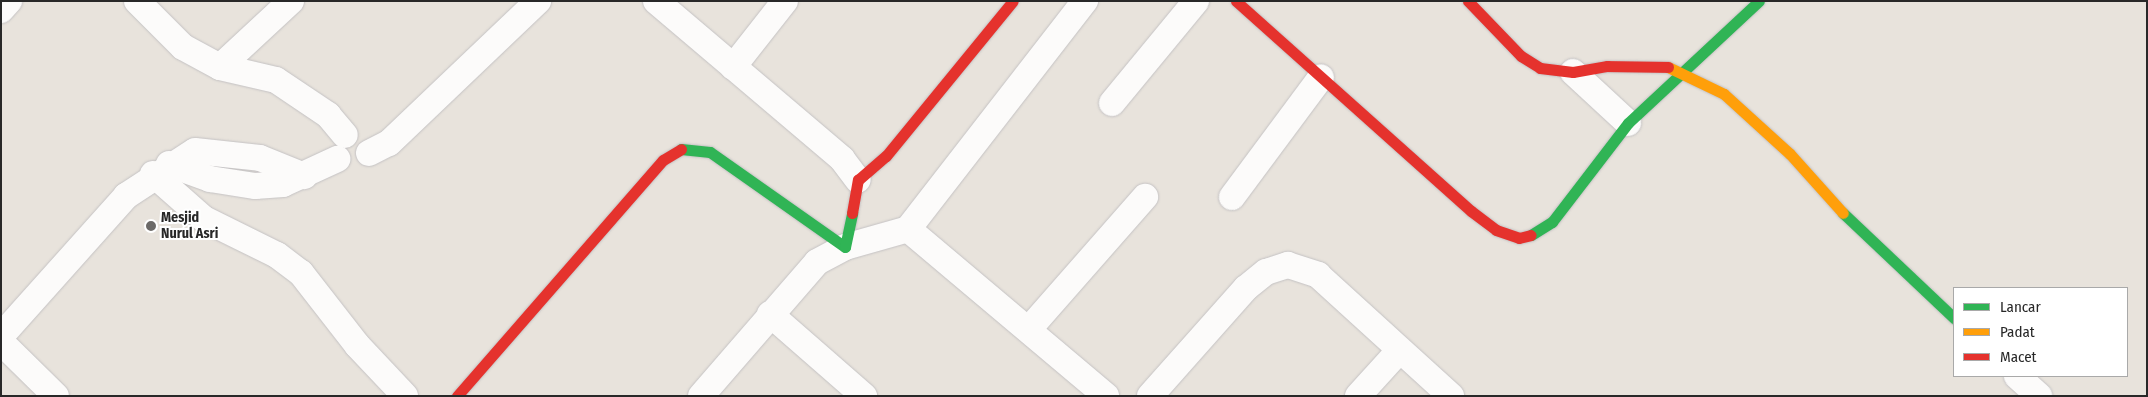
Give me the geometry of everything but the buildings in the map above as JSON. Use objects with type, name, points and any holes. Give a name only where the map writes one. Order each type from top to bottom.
[{"type":"street","points":[[1,10],[9,1]]},
{"type":"street","points":[[137,1],[183,47],[220,67],[276,80],[292,89],[328,115],[341,147]]},
{"type":"street","points":[[220,67],[291,1]]},
{"type":"street","points":[[1,336],[126,196],[161,169],[195,151],[216,150],[260,158],[304,176],[341,147],[362,137],[369,153],[389,143],[538,1]]},
{"type":"street","points":[[656,1],[842,159],[858,180]]},
{"type":"street","points":[[732,67],[785,1]]},
{"type":"street","points":[[845,247],[858,180],[886,156],[1013,1]]},
{"type":"street","points":[[701,396],[770,314],[817,262],[845,247],[908,229],[1085,1]]},
{"type":"street","points":[[1112,103],[1196,1]]},
{"type":"street","points":[[1236,1],[1471,211],[1496,230],[1519,238],[1540,233],[1552,222],[1628,123],[1685,74],[1759,1]]},
{"type":"street","points":[[1468,1],[1521,56],[1540,68],[1573,72],[1640,64],[1685,74],[1724,94],[1790,154],[1867,238],[1953,317]]},
{"type":"street","points":[[1573,72],[1628,123]]},
{"type":"street","points":[[1232,197],[1321,77]]},
{"type":"street","points":[[458,396],[663,160],[678,149],[710,152],[845,247]]},
{"type":"street","points":[[161,169],[204,219],[277,255],[302,273],[357,345],[405,396]]},
{"type":"street","points":[[1029,329],[1145,197]]},
{"type":"street","points":[[908,229],[1029,329],[1106,396]]},
{"type":"street","points":[[1150,396],[1246,288],[1266,272],[1288,265],[1318,276],[1370,320],[1398,352],[1451,396]]},
{"type":"street","points":[[770,314],[864,396]]},
{"type":"street","points":[[1,342],[56,396]]},
{"type":"street","points":[[1358,396],[1398,352]]},
{"type":"street","points":[[2018,377],[2039,396]]},
{"type":"traffic: fast","points":[[1531,235],[1552,222],[1628,123],[1759,1]]},
{"type":"traffic: fast","points":[[681,149],[710,152],[845,247],[852,213]]},
{"type":"traffic: fast","points":[[1843,213],[1953,317]]},
{"type":"traffic: slow","points":[[1668,67],[1724,94],[1790,154],[1843,213]]},
{"type":"traffic: jam","points":[[852,213],[858,180],[886,156],[1013,1]]},
{"type":"traffic: jam","points":[[1236,1],[1471,211],[1496,230],[1519,238],[1531,235]]},
{"type":"traffic: jam","points":[[1468,1],[1521,56],[1540,68],[1573,72],[1607,66],[1668,67]]},
{"type":"traffic: jam","points":[[457,396],[663,160],[681,149]]},
{"type":"place","name":"Mesjid Nurul Asri","points":[[151,226]]}]
